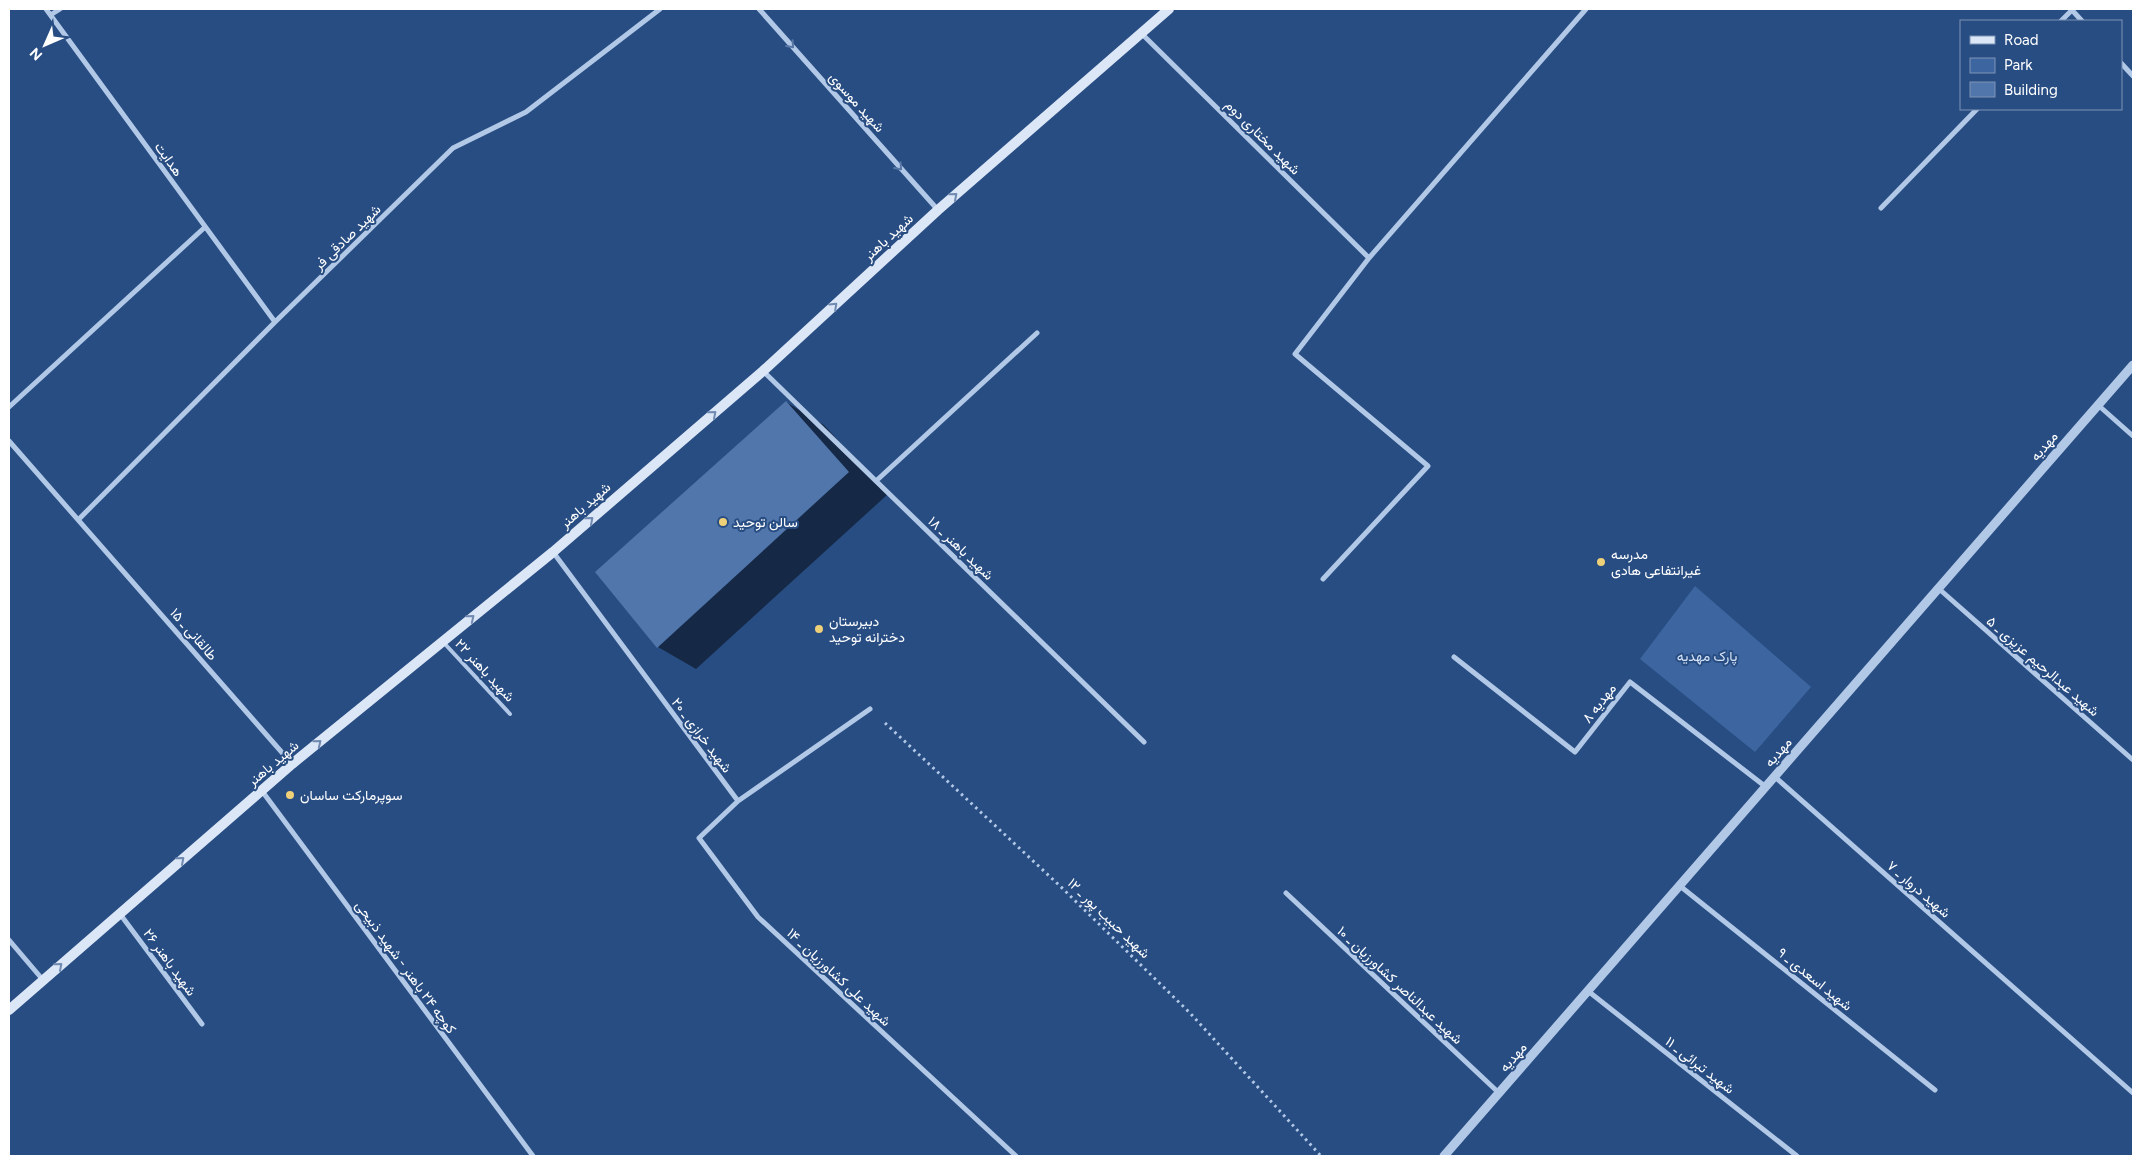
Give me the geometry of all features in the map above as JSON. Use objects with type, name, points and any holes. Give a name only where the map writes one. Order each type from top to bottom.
[{"type":"main road","name":"شهید باهنر","points":[[9,1010],[292,764],[553,552],[763,371],[938,210],[1169,9]]},
{"type":"street","name":"هدایت","points":[[46,9],[52,14],[204,228],[275,322]]},
{"type":"street","points":[[52,14],[60,9]]},
{"type":"street","name":"شهید صادقی فر","points":[[80,519],[275,322],[454,148],[526,112],[660,9]]},
{"type":"street","name":"شهید موسوی","points":[[759,9],[938,210]]},
{"type":"street","points":[[1323,580],[1428,466],[1296,354],[1369,258],[1586,9]]},
{"type":"street","points":[[2062,20],[2071,9],[2081,20]]},
{"type":"street","name":"شهید مختاری دوم","points":[[1141,32],[1369,258]]},
{"type":"street","points":[[2122,64],[2133,76]]},
{"type":"street","points":[[1881,208],[1976,110]]},
{"type":"street","points":[[9,407],[204,228]]},
{"type":"street","points":[[876,481],[1037,333]]},
{"type":"street","name":"مهدیه","points":[[1444,1156],[2133,365]]},
{"type":"street","name":"شهید باهنر ـ ۱۸","points":[[763,371],[1144,742]]},
{"type":"street","points":[[2098,405],[2133,436]]},
{"type":"street","name":"طالقانی ـ ۱۵","points":[[9,441],[80,519],[292,764]]},
{"type":"street","name":"شهید خرازی ـ ۲۰","points":[[553,552],[738,801]]},
{"type":"street","name":"شهید عبدالرحیم عزیزی ـ ۵","points":[[1938,588],[2133,760]]},
{"type":"street","name":"مهدیه ۸","points":[[1454,657],[1575,752],[1630,682],[1766,787]]},
{"type":"street","points":[[738,801],[870,709]]},
{"type":"street","name":"شهید دروار ـ ۷","points":[[1775,777],[2133,1093]]},
{"type":"street","name":"کوچه ۲۴ باهنر - شهید ذبیحی","points":[[262,790],[533,1156]]},
{"type":"street","name":"شهید علی کشاورزیان ـ ۱۴","points":[[738,801],[699,838],[758,917],[1016,1156]]},
{"type":"street","name":"شهید اسعدی ـ ۹","points":[[1680,886],[1934,1090]]},
{"type":"street","name":"شهید عبدالناصر کشاورزیان ـ ۱۰","points":[[1286,893],[1500,1093]]},
{"type":"street","name":"شهید باهنر ۲۶","points":[[120,913],[202,1024]]},
{"type":"street","points":[[9,940],[43,980]]},
{"type":"street","name":"شهید تبرائی ـ ۱۱","points":[[1588,991],[1797,1156]]},
{"type":"lane","name":"شهید باهنر ۲۲","points":[[442,641],[510,714]]},
{"type":"path","name":"شهید حبیب پور ـ ۱۲","points":[[870,709],[1060,886],[1190,1013],[1321,1156]]},
{"type":"green space","name":"پارک مهدیه","points":[[1695,586],[1811,687],[1755,752],[1640,659]]},
{"type":"building","name":"سالن توحید","points":[[786,401],[849,472],[657,648],[595,572]]},
{"type":"place","name":"سالن توحید","points":[[723,522]]},
{"type":"place","name":"مدرسه غیرانتفاعی هادی","points":[[1601,562]]},
{"type":"place","name":"دبیرستان دخترانه توحید","points":[[819,629]]},
{"type":"place","name":"سوپرمارکت ساسان","points":[[290,795]]}]
